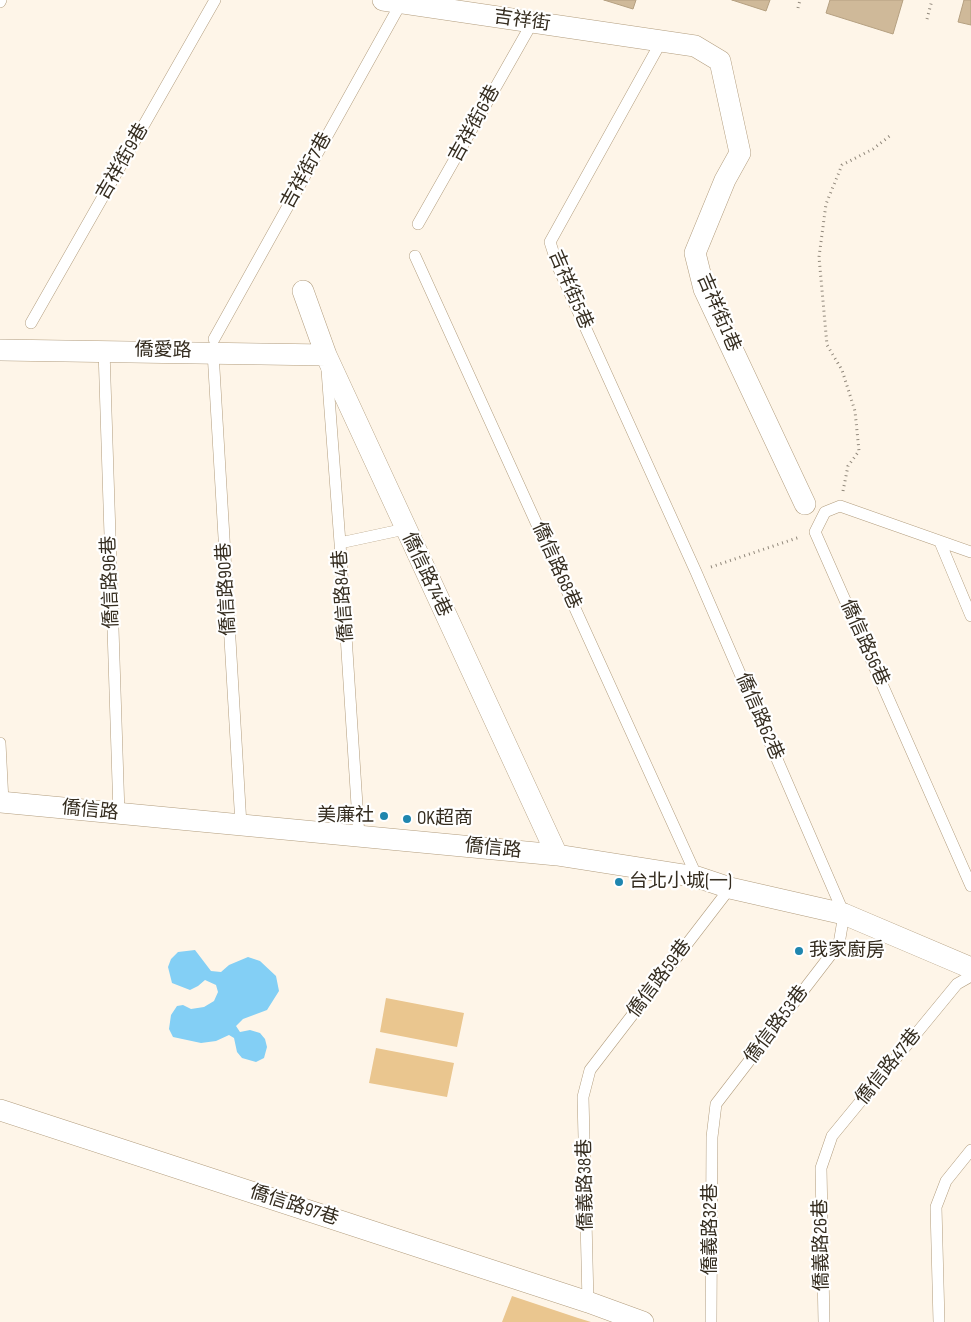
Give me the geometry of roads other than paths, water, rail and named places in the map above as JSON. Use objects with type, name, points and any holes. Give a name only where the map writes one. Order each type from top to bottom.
[{"type":"street","name":"吉祥街","points":[[392,1],[434,4],[532,23],[662,40]]},
{"type":"street","name":"吉祥街1巷","points":[[662,40],[695,46],[720,61],[740,153],[724,180],[695,253],[704,289],[805,504]]},
{"type":"street","name":"僑信路74巷","points":[[304,291],[326,356],[557,855]]},
{"type":"street","name":"僑愛路","points":[[0,350],[104,350],[214,346],[326,356]]},
{"type":"street","name":"僑信路","points":[[2,802],[557,855],[697,877],[730,888],[844,914],[971,968]]},
{"type":"street","name":"僑信路97巷","points":[[0,1110],[588,1302],[643,1322]]},
{"type":"lane","name":"吉祥街9巷","points":[[31,324],[215,0]]},
{"type":"lane","name":"吉祥街7巷","points":[[214,346],[392,1]]},
{"type":"lane","name":"吉祥街6巷","points":[[418,224],[532,23]]},
{"type":"lane","name":"吉祥街5巷","points":[[662,40],[550,242],[558,266],[673,520]]},
{"type":"lane","name":"僑信路68巷","points":[[415,256],[697,877]]},
{"type":"lane","name":"僑信路90巷","points":[[214,346],[240,825]]},
{"type":"lane","name":"僑信路96巷","points":[[104,350],[119,814]]},
{"type":"lane","name":"僑信路84巷","points":[[326,356],[340,543],[358,836]]},
{"type":"lane","name":"僑信路56巷","points":[[940,542],[840,506],[825,512],[814,532],[971,886]]},
{"type":"lane","name":"僑信路62巷","points":[[673,520],[844,914]]},
{"type":"lane","points":[[340,543],[405,529]]},
{"type":"lane","points":[[940,542],[971,552]]},
{"type":"lane","points":[[940,542],[971,616]]},
{"type":"lane","points":[[0,743],[2,802]]},
{"type":"lane","name":"僑信路59巷","points":[[590,1070],[730,888]]},
{"type":"lane","name":"僑信路53巷","points":[[712,1137],[716,1104],[839,944],[844,914]]},
{"type":"lane","name":"僑信路47巷","points":[[821,1168],[832,1136],[957,984],[971,976]]},
{"type":"lane","name":"僑義路38巷","points":[[588,1302],[583,1097],[590,1070]]},
{"type":"lane","name":"僑義路32巷","points":[[711,1322],[712,1137]]},
{"type":"lane","points":[[939,1322],[936,1207],[946,1181],[971,1150]]},
{"type":"lane","name":"僑義路26巷","points":[[821,1168],[824,1322]]},
{"type":"water","points":[[195,950],[211,971],[221,972],[229,965],[248,957],[260,961],[276,976],[279,991],[267,1010],[243,1019],[236,1026],[240,1032],[250,1030],[260,1033],[265,1039],[267,1047],[264,1058],[256,1062],[242,1058],[237,1052],[234,1038],[229,1035],[216,1041],[201,1043],[173,1037],[169,1029],[171,1015],[177,1006],[183,1005],[191,1009],[204,1007],[214,1001],[218,992],[216,985],[205,980],[190,990],[172,983],[168,967],[171,959],[178,952]]},
{"type":"place","name":"美廉社","points":[[384,816]]},
{"type":"place","name":"OK超商","points":[[407,819]]},
{"type":"place","name":"台北小城(一)","points":[[619,882]]},
{"type":"place","name":"我家廚房","points":[[799,951]]}]
